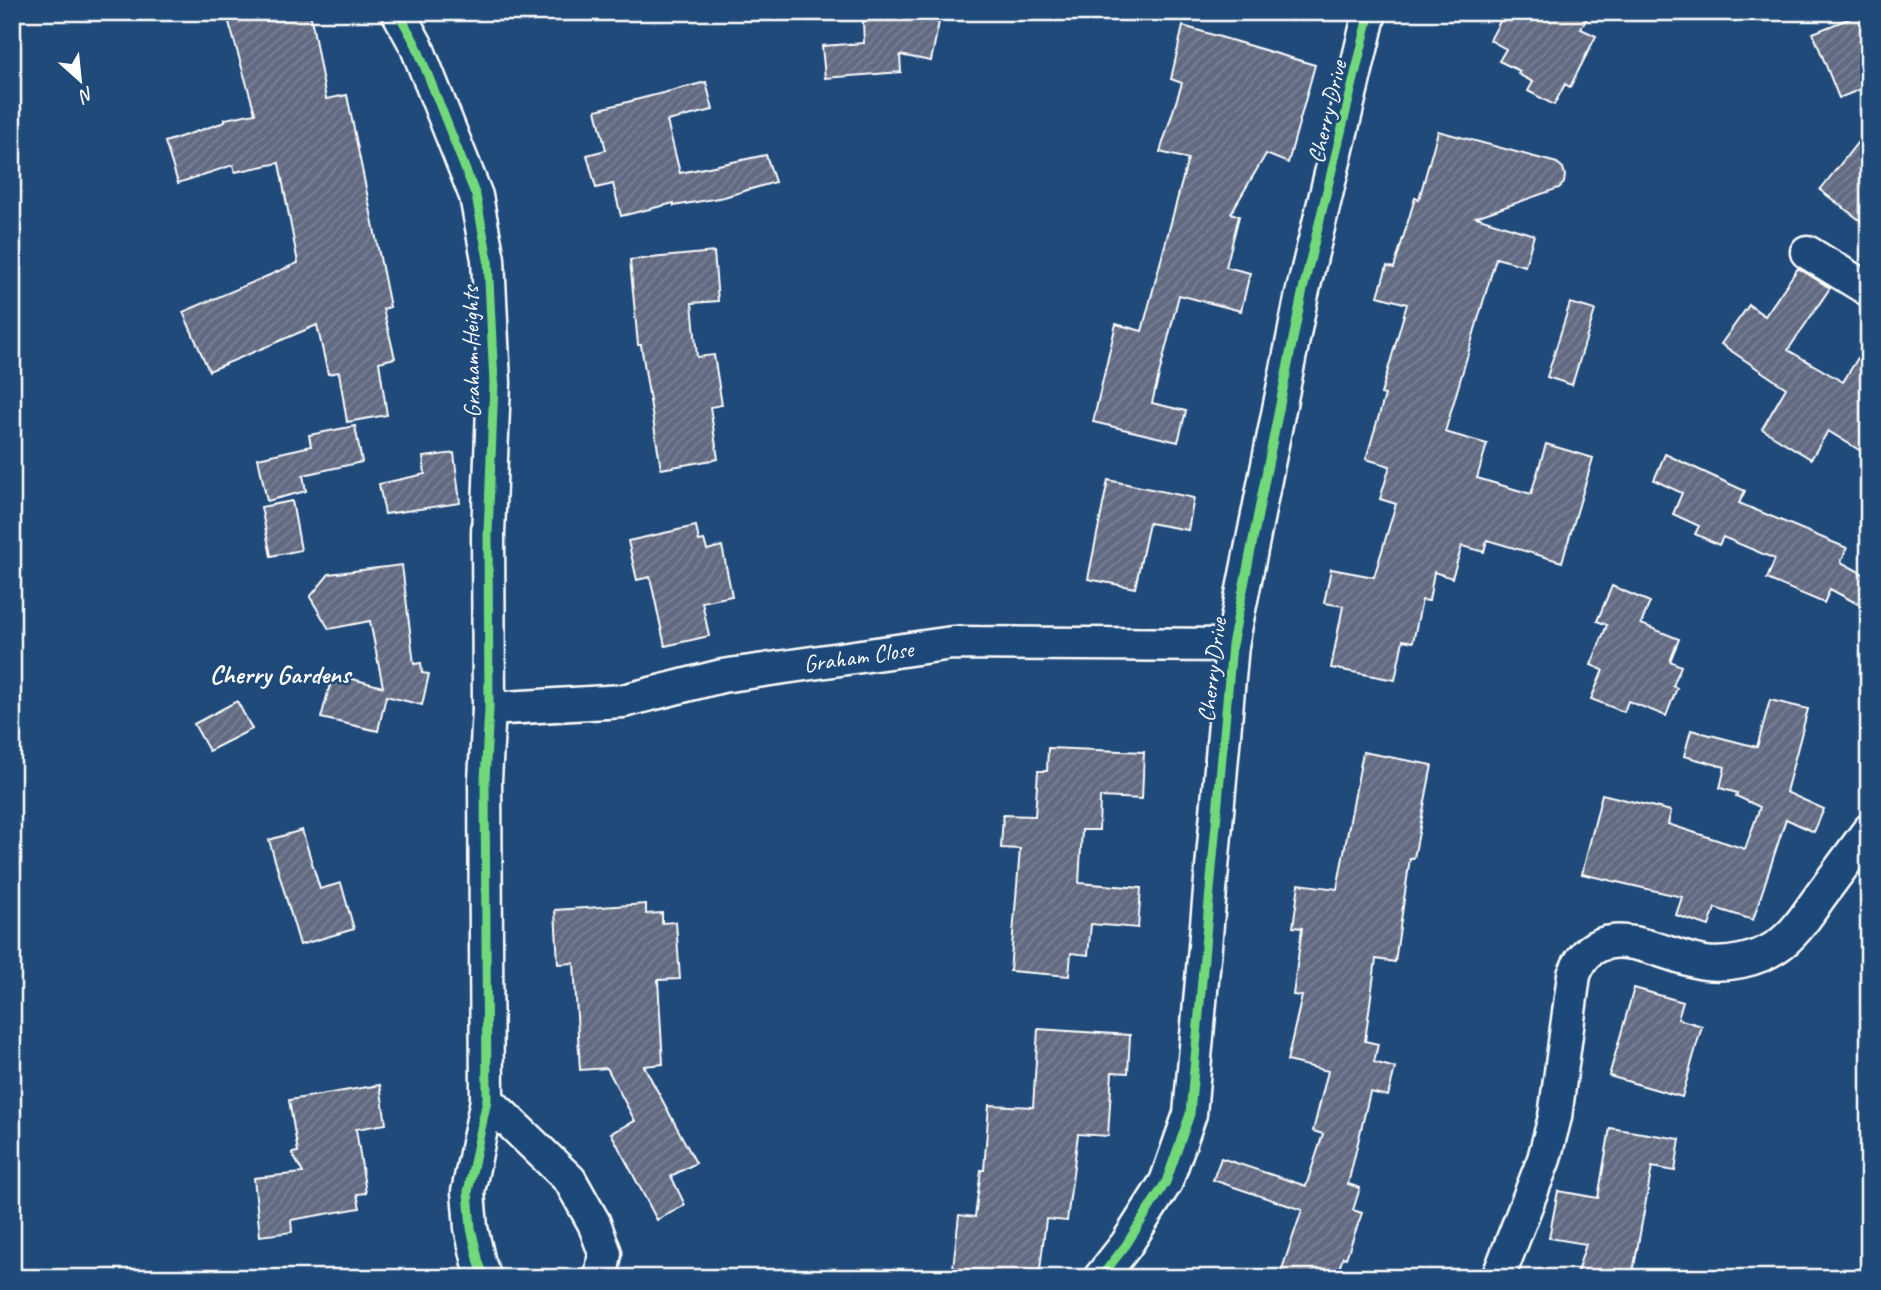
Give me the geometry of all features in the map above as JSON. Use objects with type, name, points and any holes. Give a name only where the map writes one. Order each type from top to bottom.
[{"type":"street","name":"Graham Heights","points":[[398,12],[416,45],[476,196],[488,259],[494,383],[488,534],[489,709],[485,780],[487,1100],[468,1192],[471,1228],[485,1278]]},
{"type":"street","name":"Cherry Drive","points":[[1100,1278],[1126,1245],[1166,1182],[1190,1114],[1232,645],[1302,294],[1370,12]]},
{"type":"street","points":[[1807,252],[1869,290]]},
{"type":"street","name":"Graham Close","points":[[489,709],[623,701],[722,676],[952,643],[1232,645]]},
{"type":"street","points":[[1498,1278],[1544,1159],[1555,1117],[1574,975],[1580,961],[1597,948],[1616,940],[1705,963],[1730,963],[1766,952],[1776,947],[1799,926],[1869,830]]},
{"type":"street","points":[[487,1100],[570,1180],[594,1223],[605,1253],[601,1278]]},
{"type":"building","points":[[226,12],[310,12],[326,99],[347,95],[390,307],[383,309],[395,358],[379,362],[387,415],[347,422],[339,372],[328,374],[317,325],[209,371],[183,312],[298,263],[279,163],[235,172],[233,165],[178,183],[165,142],[225,122],[225,119],[255,113]]},
{"type":"building","points":[[1505,12],[1590,12],[1581,29],[1596,36],[1570,87],[1565,84],[1554,105],[1528,91],[1533,82],[1518,74],[1520,71],[1499,61],[1506,49],[1490,40]]},
{"type":"building","points":[[1869,12],[1869,86],[1839,98],[1813,33]]},
{"type":"building","points":[[912,17],[939,22],[931,61],[900,55],[901,72],[825,78],[822,46],[864,43],[863,21]]},
{"type":"building","points":[[1183,26],[1315,65],[1288,163],[1266,154],[1231,213],[1239,216],[1226,267],[1250,273],[1241,311],[1179,295],[1152,403],[1186,411],[1178,442],[1093,422],[1116,324],[1142,331],[1188,159],[1160,152],[1182,83],[1171,79]]},
{"type":"building","points":[[706,82],[713,110],[667,121],[680,173],[766,155],[775,182],[724,197],[674,206],[674,203],[621,216],[613,184],[596,188],[587,155],[606,150],[596,110]]},
{"type":"building","points":[[1869,128],[1869,227],[1820,190]]},
{"type":"building","points":[[1438,131],[1557,163],[1563,168],[1565,175],[1564,183],[1559,188],[1476,217],[1534,235],[1525,266],[1496,258],[1445,432],[1487,444],[1477,478],[1531,494],[1546,444],[1593,458],[1562,562],[1487,540],[1484,552],[1462,546],[1452,578],[1434,572],[1429,601],[1422,600],[1413,642],[1403,640],[1395,680],[1331,668],[1343,606],[1324,603],[1331,569],[1374,577],[1396,504],[1380,499],[1390,466],[1366,459],[1385,395],[1381,394],[1407,304],[1378,296],[1387,266],[1394,268],[1415,198],[1419,199]]},
{"type":"building","points":[[714,252],[718,301],[692,303],[697,357],[714,355],[722,405],[710,407],[718,459],[661,469],[641,345],[638,345],[630,260]]},
{"type":"building","points":[[1798,268],[1830,288],[1788,350],[1843,382],[1869,340],[1869,456],[1828,431],[1811,459],[1762,429],[1786,388],[1721,344],[1749,305],[1765,316]]},
{"type":"building","points":[[1570,303],[1595,310],[1572,385],[1547,377]]},
{"type":"building","points":[[355,426],[362,462],[303,475],[306,491],[267,501],[258,458],[311,446],[309,435]]},
{"type":"building","points":[[454,453],[460,503],[385,514],[379,484],[425,474],[423,457]]},
{"type":"building","points":[[1665,454],[1745,491],[1739,503],[1847,548],[1841,562],[1869,577],[1869,610],[1830,589],[1824,603],[1767,579],[1775,559],[1723,537],[1719,545],[1695,534],[1699,526],[1673,514],[1682,493],[1654,480]]},
{"type":"building","points":[[1108,480],[1194,498],[1188,530],[1149,523],[1135,588],[1088,579]]},
{"type":"building","points":[[292,501],[301,550],[271,556],[261,507]]},
{"type":"building","points":[[696,526],[699,541],[704,540],[707,550],[722,546],[732,596],[702,602],[709,636],[665,646],[650,577],[637,580],[628,541]]},
{"type":"building","points":[[402,565],[414,664],[421,663],[422,673],[429,674],[422,705],[386,696],[378,731],[321,718],[333,674],[383,687],[370,621],[329,629],[310,597],[329,574]]},
{"type":"building","points":[[1612,586],[1650,602],[1641,624],[1679,639],[1670,661],[1681,666],[1673,686],[1677,688],[1666,716],[1628,701],[1624,712],[1591,699],[1603,670],[1591,665],[1607,625],[1597,621]]},
{"type":"building","points":[[1770,700],[1808,709],[1786,792],[1824,809],[1814,832],[1786,819],[1753,920],[1715,908],[1709,926],[1676,915],[1682,897],[1582,874],[1602,794],[1671,811],[1668,824],[1745,849],[1760,807],[1736,796],[1737,793],[1720,788],[1725,767],[1684,756],[1691,730],[1757,747]]},
{"type":"building","points":[[237,701],[252,729],[209,751],[194,724]]},
{"type":"building","points":[[1048,748],[1144,752],[1142,799],[1100,797],[1099,830],[1082,830],[1079,883],[1141,888],[1138,928],[1091,924],[1088,955],[1071,953],[1069,976],[1010,971],[1020,849],[1001,848],[1003,815],[1035,816],[1038,771],[1047,771]]},
{"type":"building","points":[[1363,752],[1432,765],[1414,858],[1410,858],[1395,962],[1376,959],[1365,1041],[1378,1044],[1374,1062],[1395,1068],[1388,1096],[1370,1092],[1348,1184],[1360,1188],[1353,1210],[1362,1213],[1336,1278],[1279,1278],[1302,1210],[1213,1180],[1221,1158],[1306,1186],[1323,1134],[1313,1131],[1328,1071],[1287,1061],[1302,996],[1293,995],[1302,928],[1293,927],[1299,884],[1337,889]]},
{"type":"building","points":[[302,830],[320,889],[341,883],[354,929],[300,945],[269,840]]},
{"type":"building","points":[[646,904],[646,914],[662,913],[662,923],[676,922],[680,979],[658,980],[663,1064],[644,1066],[696,1163],[671,1176],[685,1205],[657,1220],[611,1133],[635,1121],[607,1068],[580,1070],[574,963],[558,964],[555,910]]},
{"type":"building","points":[[1634,988],[1683,1002],[1678,1019],[1702,1026],[1682,1097],[1609,1076]]},
{"type":"building","points":[[1038,1029],[1130,1035],[1128,1073],[1112,1072],[1108,1136],[1078,1134],[1067,1221],[1046,1219],[1039,1278],[953,1268],[959,1215],[975,1217],[981,1170],[984,1170],[989,1105],[1033,1107]]},
{"type":"building","points":[[380,1085],[386,1124],[356,1129],[366,1193],[357,1194],[360,1208],[291,1220],[292,1232],[260,1236],[254,1178],[303,1173],[292,1153],[298,1152],[289,1100]]},
{"type":"building","points":[[1610,1128],[1680,1139],[1675,1171],[1652,1167],[1632,1278],[1575,1278],[1586,1244],[1549,1238],[1558,1191],[1598,1198]]},
{"type":"cycle path","points":[[398,12],[416,45],[476,196],[488,259],[494,383],[488,534],[489,709],[485,780],[487,1100],[468,1192],[471,1228],[485,1278]]},
{"type":"cycle path","points":[[1100,1278],[1126,1245],[1166,1182],[1190,1114],[1232,645],[1302,294],[1370,12]]},
{"type":"district","name":"Cherry Gardens","points":[[280,674]]}]
